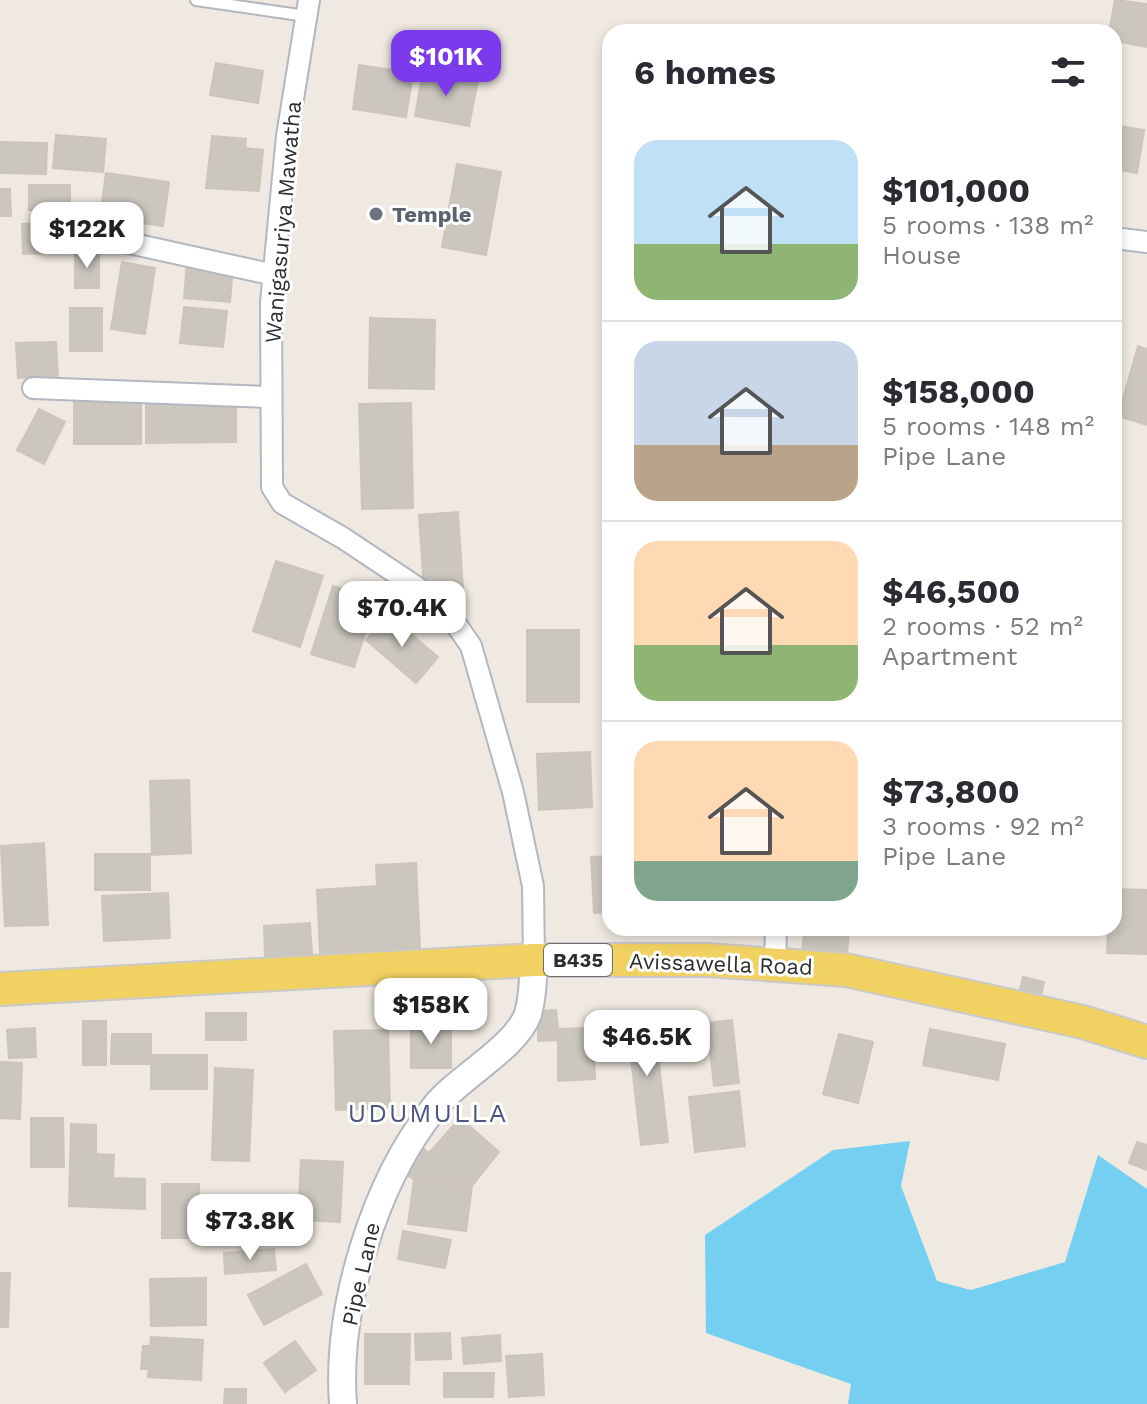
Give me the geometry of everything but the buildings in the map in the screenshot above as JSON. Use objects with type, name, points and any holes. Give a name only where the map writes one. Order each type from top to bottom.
[{"type":"main road","name":"Avissawella Road","points":[[0,989],[534,960],[708,960],[846,970],[1083,1022],[1147,1042]]},
{"type":"street","name":"Wanigasuriya Mawatha","points":[[307,8],[287,136],[274,275],[270,466],[275,495],[282,503],[430,596],[449,614],[471,646],[503,750],[533,886],[534,960]]},
{"type":"street","points":[[102,237],[274,275]]},
{"type":"street","points":[[1122,239],[1147,242]]},
{"type":"street","points":[[33,388],[270,397]]},
{"type":"street","points":[[775,964],[776,936]]},
{"type":"street","name":"Pipe Lane","points":[[343,1404],[351,1305],[367,1229],[405,1148],[435,1106],[465,1076],[508,1041],[527,1017],[534,960]]},
{"type":"lane","points":[[196,0],[307,8]]},
{"type":"water","points":[[910,1141],[901,1186],[937,1281],[971,1290],[1065,1262],[1098,1155],[1147,1189],[1147,1404],[848,1404],[851,1384],[706,1333],[705,1235],[833,1150]]},
{"type":"place","name":"Temple","points":[[376,214]]},
{"type":"district","name":"UDUMULLA","points":[[428,1113]]}]
